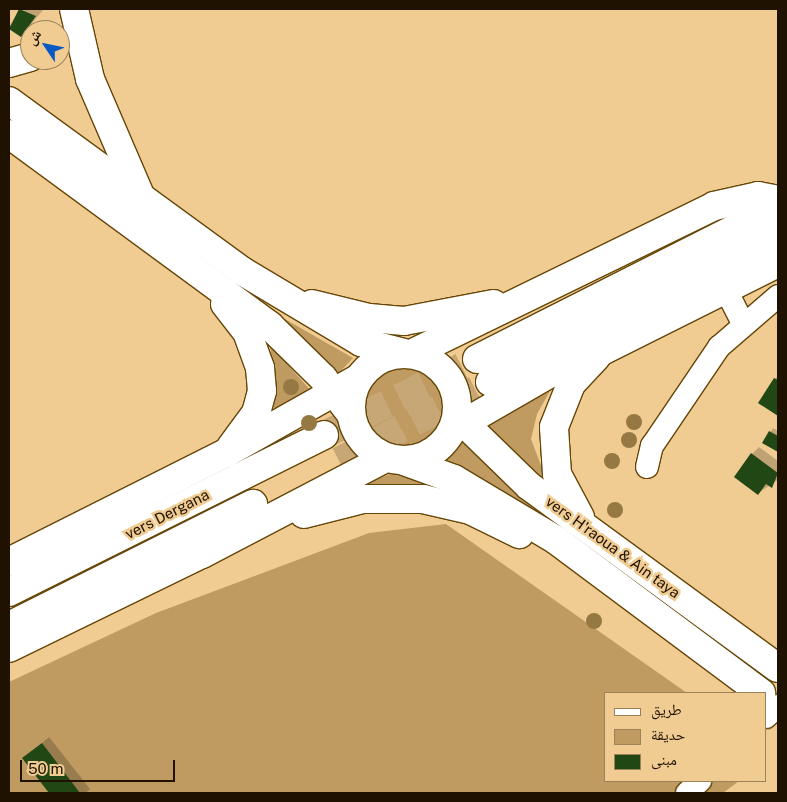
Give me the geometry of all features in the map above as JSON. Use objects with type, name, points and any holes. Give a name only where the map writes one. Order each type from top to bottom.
[{"type":"main road","points":[[67,20],[73,9]]},
{"type":"main road","points":[[73,9],[90,79],[140,195]]},
{"type":"main road","points":[[9,101],[242,271],[292,298],[361,342],[407,354],[438,366],[450,380],[458,423]]},
{"type":"main road","points":[[9,134],[203,278],[270,325],[344,404],[362,441],[395,459],[454,479],[500,503],[577,556],[760,692]]},
{"type":"main road","points":[[9,562],[226,453],[344,404],[359,378],[379,361],[407,354],[714,206],[752,197],[778,200]]},
{"type":"main road","points":[[778,207],[483,370],[778,235]]},
{"type":"main road","points":[[9,648],[395,459],[433,452],[458,423],[560,368],[604,350],[778,262]]},
{"type":"main road","points":[[203,278],[247,332],[260,368],[262,391],[256,413],[226,453]]},
{"type":"main road","points":[[292,298],[369,318],[404,321],[531,295]]},
{"type":"main road","points":[[595,532],[565,496],[553,451],[560,405],[576,378],[604,350]]},
{"type":"main road","name":"vers H'raoua & Ain taya","points":[[458,423],[529,486],[595,532],[778,668]]},
{"type":"main road","name":"vers Dergana","points":[[9,592],[324,435]]},
{"type":"main road","points":[[9,626],[339,461]]},
{"type":"main road","points":[[220,544],[335,503],[404,498],[470,510],[548,550],[577,556]]},
{"type":"main road","points":[[767,698],[778,706]]},
{"type":"street","points":[[725,288],[742,322]]},
{"type":"street","points":[[647,467],[652,446],[682,397],[742,322],[778,296]]},
{"type":"street","points":[[767,716],[778,706]]},
{"type":"street","points":[[687,793],[699,782]]},
{"type":"green space","points":[[276,314],[353,358],[337,375]]},
{"type":"green space","points":[[270,345],[312,392],[274,415],[274,378]]},
{"type":"green space","points":[[404,369],[419,372],[436,386],[440,393],[443,408],[440,423],[426,440],[419,444],[404,447],[389,444],[372,430],[368,423],[365,408],[368,393],[382,376],[389,372]]},
{"type":"green space","points":[[550,391],[537,414],[531,439],[548,484],[522,464],[488,425]]},
{"type":"green space","points":[[464,440],[535,510],[444,463]]},
{"type":"green space","points":[[397,471],[418,476],[476,503],[328,500]]},
{"type":"green space","points":[[446,524],[686,692],[604,692],[604,782],[738,782],[723,793],[9,793],[9,682],[156,613],[369,533]]},
{"type":"building","points":[[19,9],[36,16],[33,20],[20,20],[20,36],[9,29]]},
{"type":"building","points":[[774,378],[778,380],[778,416],[758,403]]},
{"type":"building","points":[[769,431],[778,436],[778,452],[762,443]]},
{"type":"building","points":[[751,453],[778,473],[772,488],[766,484],[758,495],[734,477]]},
{"type":"building","points":[[42,743],[80,793],[49,793],[22,758]]},
{"type":"tunnel","points":[[324,435],[477,359]]},
{"type":"tunnel","points":[[339,461],[490,382]]}]
